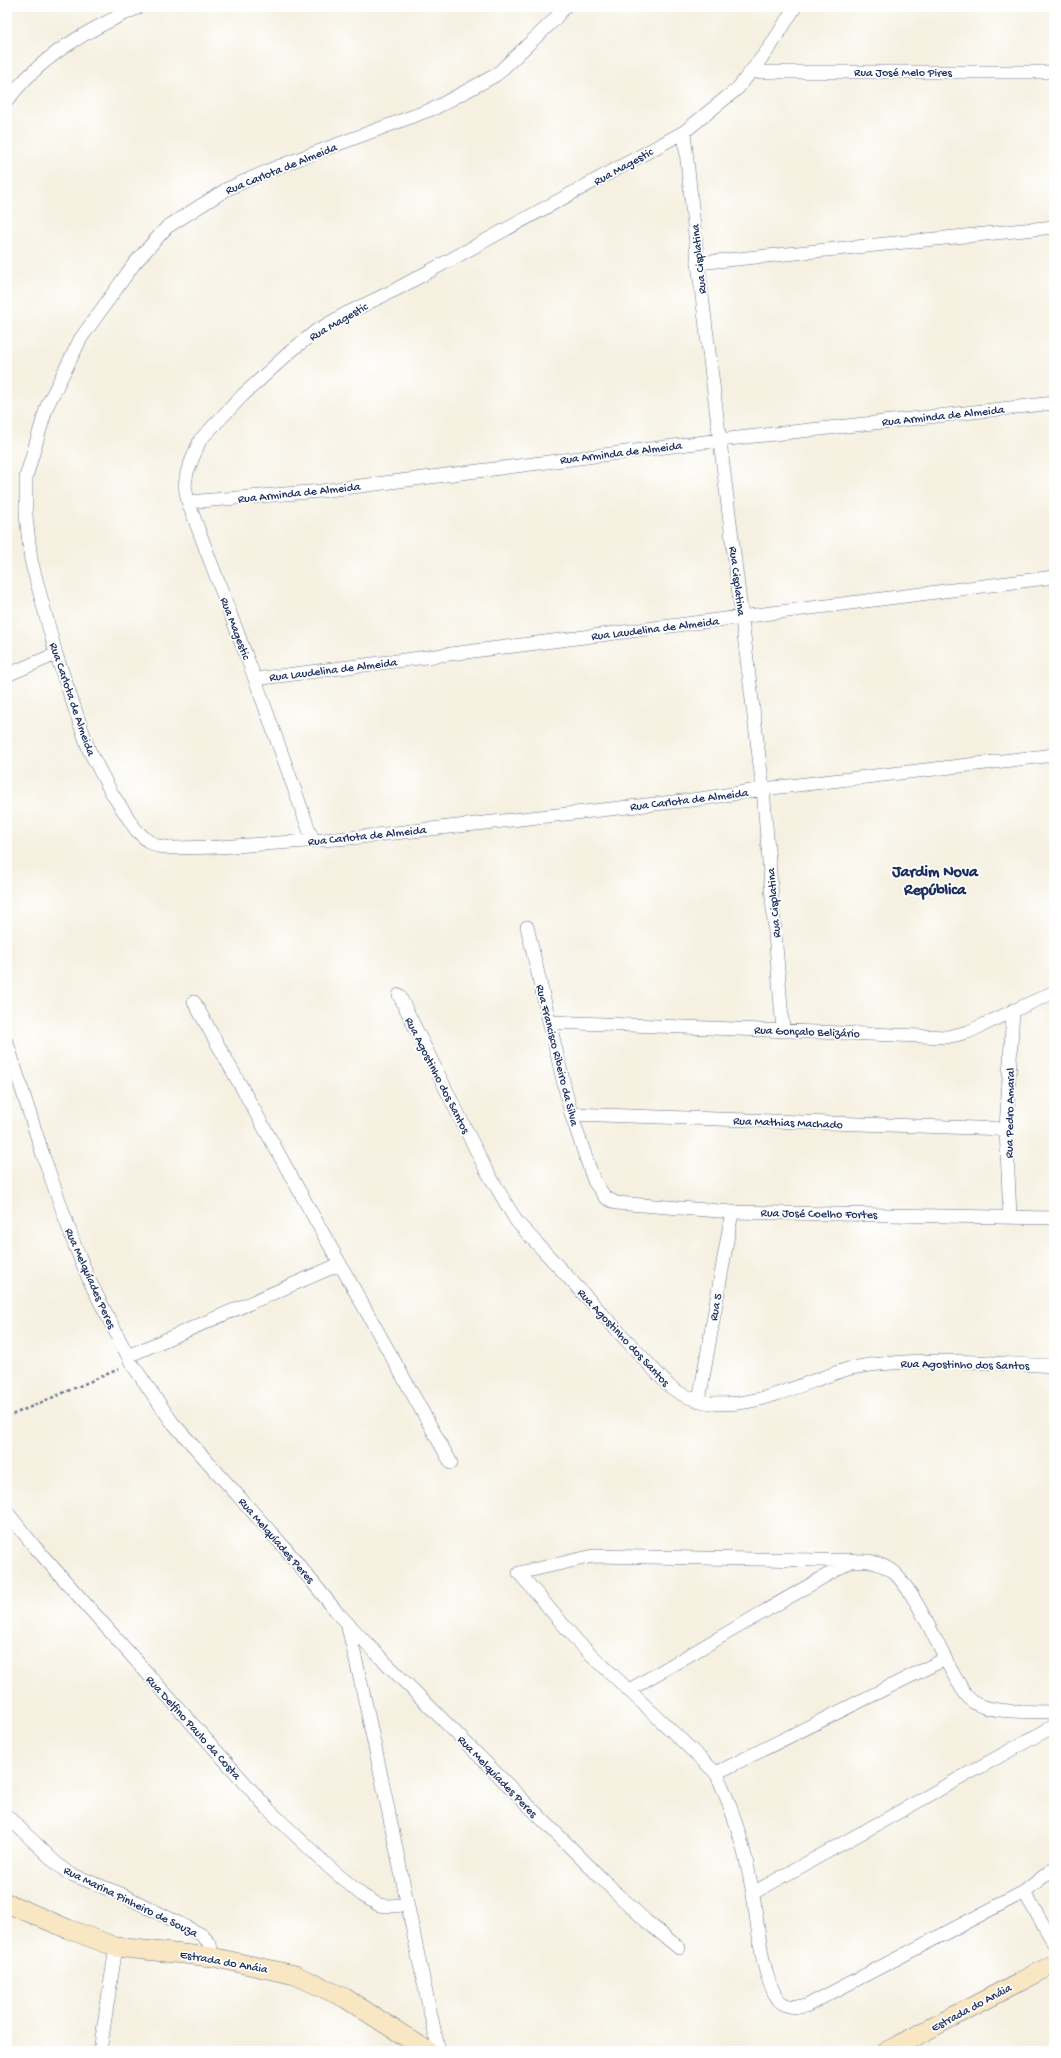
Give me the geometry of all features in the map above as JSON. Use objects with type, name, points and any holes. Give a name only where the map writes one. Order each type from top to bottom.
[{"type":"street","points":[[7,101],[39,66],[63,46],[102,24],[139,7]]},
{"type":"street","name":"Rua Carlota de Almeida","points":[[565,7],[553,21],[496,75],[435,108],[276,168],[227,189],[167,227],[134,264],[81,338],[48,406],[26,477],[26,516],[31,560],[56,654],[89,750],[111,792],[136,830],[148,842],[157,846],[174,848],[313,841],[685,801],[763,789],[1054,755]]},
{"type":"street","name":"Rua Magestic","points":[[313,841],[255,679],[188,502],[185,486],[187,472],[200,440],[243,395],[291,351],[316,331],[345,314],[395,290],[684,132],[738,88],[770,47],[795,7]]},
{"type":"street","name":"Rua José Melo Pires","points":[[752,72],[1054,72]]},
{"type":"street","name":"Rua Cisplatina","points":[[684,132],[698,263],[743,617],[763,789],[783,1030]]},
{"type":"street","points":[[698,263],[1054,227]]},
{"type":"street","name":"Rua Arminda de Almeida","points":[[188,502],[321,491],[720,440],[1054,403]]},
{"type":"street","name":"Rua Laudelina de Almeida","points":[[255,679],[1054,577]]},
{"type":"street","points":[[7,675],[56,654]]},
{"type":"street","name":"Rua Francisco Ribeiro da Silva","points":[[527,927],[571,1114],[594,1180]]},
{"type":"street","name":"Rua Gonçalo Belizário","points":[[550,1022],[947,1037],[968,1032],[1054,992]]},
{"type":"street","name":"Rua Agostinho dos Santos","points":[[398,995],[485,1168],[517,1222],[669,1386],[680,1394],[699,1401],[739,1404],[765,1399],[847,1370],[895,1362],[925,1361],[1054,1366]]},
{"type":"street","points":[[194,1002],[451,1463]]},
{"type":"street","name":"Rua Pedro Amaral","points":[[1010,1216],[1006,1129],[1013,1010]]},
{"type":"street","name":"Rua Melquíades Peres","points":[[7,1043],[74,1246],[107,1318],[130,1360],[172,1422],[286,1548],[347,1622],[553,1831],[646,1921],[679,1948]]},
{"type":"street","name":"Rua Mathias Machado","points":[[571,1114],[1006,1129]]},
{"type":"street","name":"Rua José Coelho Fortes","points":[[594,1180],[605,1197],[616,1203],[732,1212],[1054,1218]]},
{"type":"street","name":"Rua 5","points":[[699,1401],[732,1212]]},
{"type":"street","points":[[130,1360],[340,1264]]},
{"type":"street","name":"Rua Delfino Paulo da Costa","points":[[7,1512],[34,1546],[269,1810],[330,1868],[362,1895],[379,1904],[387,1906],[406,1905]]},
{"type":"street","points":[[1054,1712],[1000,1709],[974,1703],[967,1697],[945,1659],[923,1614],[897,1575],[880,1564],[869,1561],[593,1556],[518,1573],[578,1642],[716,1773],[734,1815],[753,1893],[765,1963],[771,1986],[778,1999],[784,2004],[796,2007],[806,2006],[1024,1892],[1054,1868]]},
{"type":"street","points":[[629,1690],[853,1560]]},
{"type":"street","points":[[347,1622],[368,1709],[406,1905],[439,2051]]},
{"type":"street","points":[[716,1773],[945,1659]]},
{"type":"street","points":[[753,1893],[1054,1726]]},
{"type":"street","name":"Rua Marina Pinheiro de Souza","points":[[7,1816],[55,1862],[68,1872],[121,1894],[202,1935],[210,1944],[212,1957]]},
{"type":"street","points":[[1024,1892],[1054,1943]]},
{"type":"street","name":"Estrada do Anáia","points":[[7,1903],[68,1929],[116,1947],[212,1957],[295,1975],[345,1998],[408,2044],[428,2051]]},
{"type":"street","points":[[100,2051],[116,1947]]},
{"type":"street","name":"Estrada do Anáia","points":[[887,2051],[1054,1964]]},
{"type":"path","points":[[7,1417],[130,1360]]},
{"type":"district","name":"Jardim Nova República","points":[[935,879]]}]
